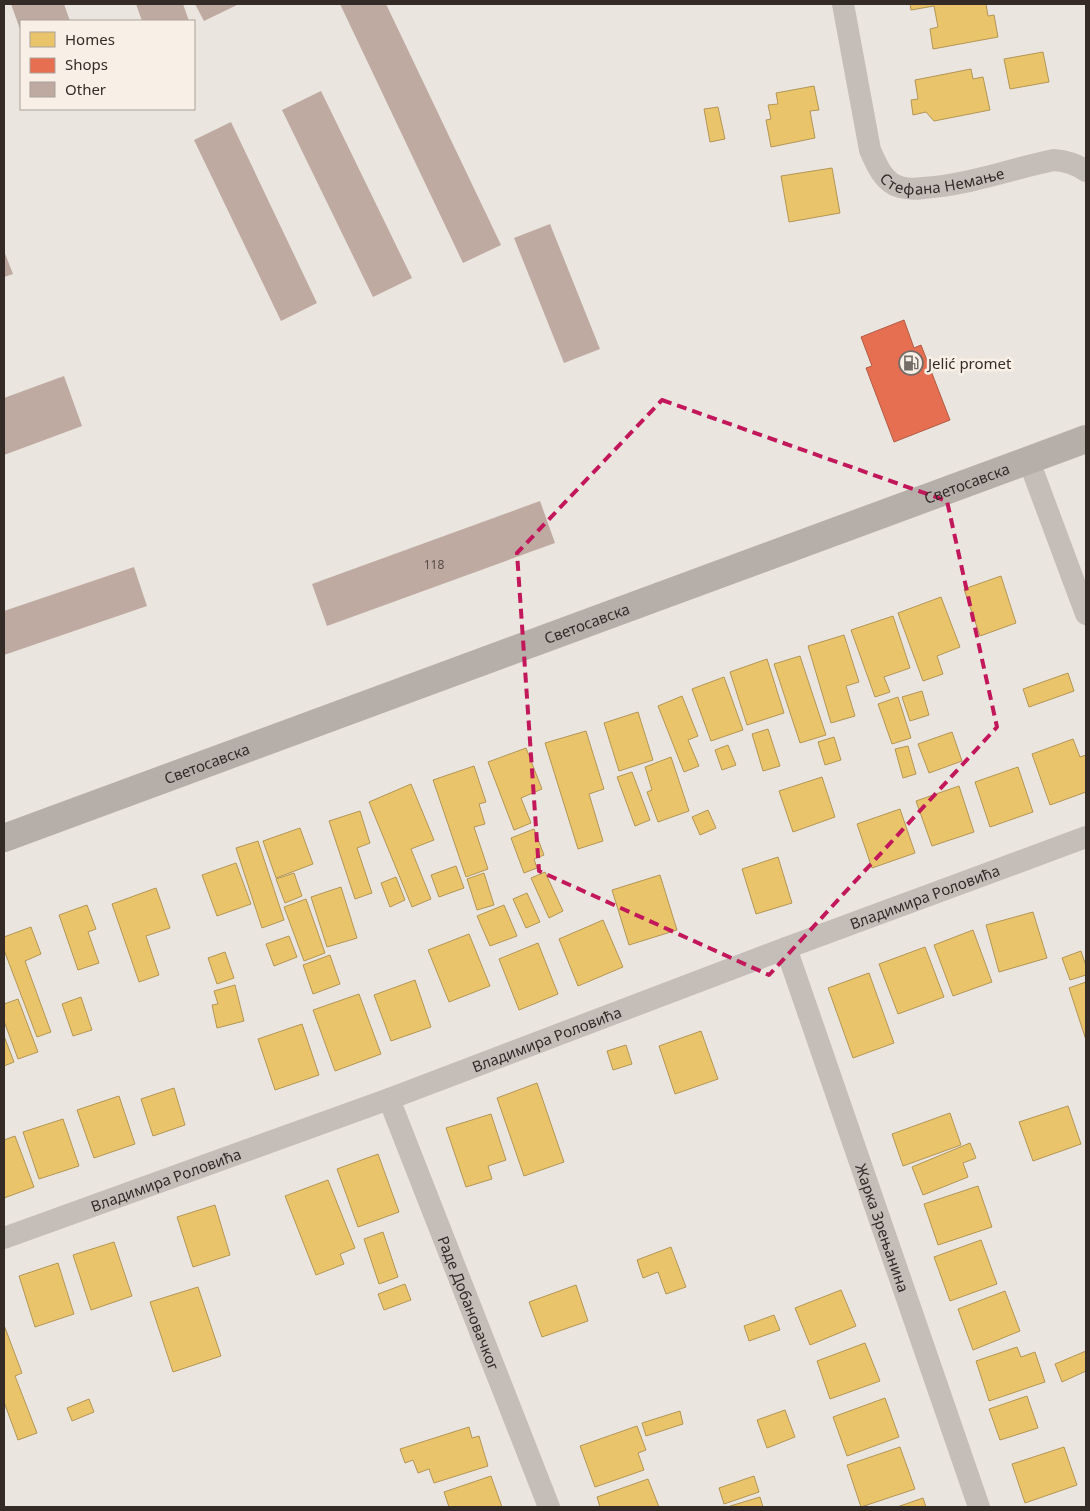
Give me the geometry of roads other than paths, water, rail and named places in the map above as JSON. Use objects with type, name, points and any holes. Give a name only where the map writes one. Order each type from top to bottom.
[{"type":"main road","name":"Светосавска","points":[[4,838],[1086,439]]},
{"type":"street","name":"Стефана Немање","points":[[843,4],[870,150],[875,162],[890,181],[900,188],[946,187],[1054,160],[1067,161],[1078,165],[1086,171]]},
{"type":"street","points":[[1029,461],[1086,614]]},
{"type":"street","name":"Владимира Роловића","points":[[4,1238],[389,1099],[786,948],[1086,837]]},
{"type":"street","name":"Жарка Зрењанина","points":[[786,948],[979,1507]]},
{"type":"street","name":"Раде Добановачког","points":[[389,1099],[549,1507]]},
{"type":"place","name":"Jelić promet","points":[[911,363]]}]
